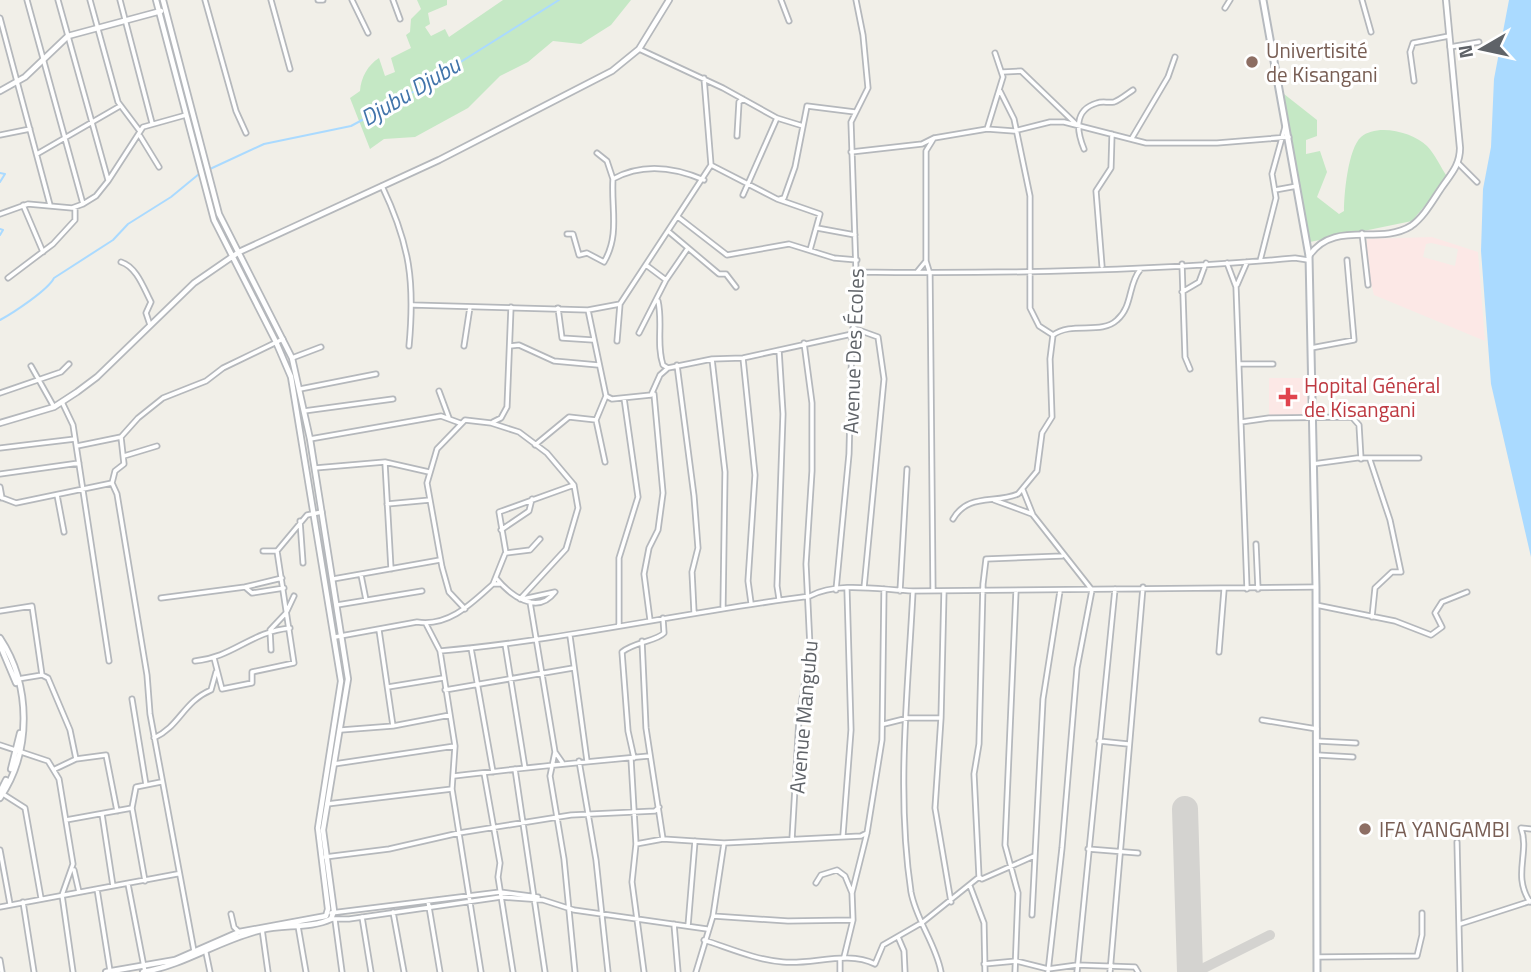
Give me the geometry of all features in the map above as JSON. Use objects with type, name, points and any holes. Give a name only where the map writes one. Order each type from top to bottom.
[{"type":"main road","points":[[1263,0],[1309,258],[1316,587],[1317,972]]},
{"type":"street","points":[[27,0],[83,204]]},
{"type":"street","points":[[58,0],[108,181]]},
{"type":"street","points":[[90,0],[120,106],[159,167]]},
{"type":"street","points":[[120,0],[152,123]]},
{"type":"street","points":[[156,0],[162,11],[204,169],[214,220],[276,342],[294,389],[314,514],[348,678],[341,730],[318,828],[342,972]]},
{"type":"street","points":[[163,0],[162,11],[186,115],[219,214],[283,338],[292,358],[300,389],[337,606],[341,681],[324,803]]},
{"type":"street","points":[[205,0],[236,111],[246,133]]},
{"type":"street","points":[[271,0],[290,69]]},
{"type":"street","points":[[352,0],[368,33]]},
{"type":"street","points":[[393,0],[400,19]]},
{"type":"street","points":[[0,423],[54,407],[97,377],[194,283],[239,252],[382,187],[593,83],[621,66],[639,49],[669,0]]},
{"type":"street","points":[[781,0],[789,21]]},
{"type":"street","name":"Avenue Des Écoles","points":[[836,590],[849,454],[856,272],[851,122],[868,88],[856,0]]},
{"type":"street","points":[[1225,8],[1230,0]]},
{"type":"street","points":[[1362,0],[1371,32]]},
{"type":"street","points":[[1307,242],[1317,244],[1338,236],[1402,230],[1413,225],[1458,163],[1460,148],[1446,0]]},
{"type":"street","points":[[0,91],[18,81],[68,36],[162,11]]},
{"type":"street","points":[[0,18],[50,205]]},
{"type":"street","points":[[1414,81],[1410,52],[1413,43],[1449,36]]},
{"type":"street","points":[[1450,47],[1479,42]]},
{"type":"street","points":[[639,49],[704,78],[777,118],[803,126]]},
{"type":"street","points":[[987,129],[1003,72],[995,53]]},
{"type":"street","points":[[1131,139],[1168,77],[1175,57]]},
{"type":"street","points":[[1003,72],[1021,71],[1077,125],[1084,149]]},
{"type":"street","points":[[617,341],[620,304],[704,180],[711,165],[704,78]]},
{"type":"street","points":[[1000,90],[1014,119],[1014,131],[1030,196],[1030,308],[1039,326],[1053,335]]},
{"type":"street","points":[[1077,125],[1079,118],[1091,106],[1099,102],[1114,102],[1133,90]]},
{"type":"street","points":[[737,136],[739,102],[743,99]]},
{"type":"street","points":[[780,200],[784,198],[795,167],[808,105],[855,112]]},
{"type":"street","points":[[37,154],[120,106]]},
{"type":"street","points":[[0,214],[23,205],[75,208],[83,204],[96,196],[108,181],[139,133],[152,123],[186,115]]},
{"type":"street","points":[[743,194],[777,118]]},
{"type":"street","points":[[851,152],[922,144],[933,138],[987,129],[1014,131],[1050,122],[1167,144],[1280,140],[1289,137]]},
{"type":"street","points":[[1260,261],[1275,190],[1272,174],[1286,123]]},
{"type":"street","points":[[0,135],[30,129]]},
{"type":"street","points":[[1102,266],[1096,191],[1111,168],[1112,134]]},
{"type":"street","points":[[933,138],[926,151],[933,590]]},
{"type":"street","points":[[922,144],[926,151]]},
{"type":"street","points":[[567,234],[573,234],[579,255],[587,253],[604,262],[612,247],[615,219],[613,179],[607,161],[597,153]]},
{"type":"street","points":[[1458,163],[1477,182]]},
{"type":"street","points":[[711,165],[780,200],[818,213],[817,228],[810,250]]},
{"type":"street","points":[[613,179],[623,173],[663,168],[681,170],[704,180]]},
{"type":"street","points":[[382,187],[396,215],[407,254],[413,305],[409,346]]},
{"type":"street","points":[[1275,190],[1297,187]]},
{"type":"street","points":[[23,205],[43,252]]},
{"type":"street","points":[[8,278],[43,252],[72,224],[77,215],[75,208]]},
{"type":"street","points":[[678,217],[727,255],[782,244],[834,258],[856,260]]},
{"type":"street","points":[[817,228],[855,234]]},
{"type":"street","points":[[668,231],[719,274],[726,274],[736,287]]},
{"type":"street","points":[[1362,233],[1368,285]]},
{"type":"street","points":[[856,272],[930,274],[1141,269],[1182,264],[1309,258],[1317,244]]},
{"type":"street","points":[[639,333],[666,280],[688,248]]},
{"type":"street","points":[[1311,348],[1354,340],[1347,260]]},
{"type":"street","points":[[917,272],[926,261]]},
{"type":"street","points":[[121,262],[128,265],[135,277],[145,284],[151,302],[146,313],[150,325]]},
{"type":"street","points":[[1237,287],[1247,262]]},
{"type":"street","points":[[1182,292],[1199,282],[1206,263]]},
{"type":"street","points":[[1227,263],[1237,287],[1247,589]]},
{"type":"street","points":[[1182,264],[1185,358],[1189,369]]},
{"type":"street","points":[[645,265],[666,280]]},
{"type":"street","points":[[1096,270],[1102,266]]},
{"type":"street","points":[[1102,266],[1110,270]]},
{"type":"street","points":[[1053,335],[1066,328],[1108,324],[1117,320],[1128,304],[1134,278],[1141,269]]},
{"type":"street","points":[[657,299],[662,336],[659,349],[663,365],[668,368]]},
{"type":"street","points":[[413,305],[588,310],[620,304]]},
{"type":"street","points":[[464,346],[470,307]]},
{"type":"street","points":[[491,423],[501,418],[507,407],[506,362],[510,345],[511,307]]},
{"type":"street","points":[[558,308],[562,338],[593,340]]},
{"type":"street","points":[[588,310],[606,396],[596,420],[600,449],[605,461]]},
{"type":"street","points":[[853,328],[878,337],[884,379],[864,588]]},
{"type":"street","points":[[650,620],[644,574],[647,557],[658,530],[663,494],[654,392],[660,375],[677,365],[712,359],[743,358],[852,334]]},
{"type":"street","points":[[953,519],[958,511],[974,500],[1014,496],[1023,490],[1037,471],[1042,433],[1052,417],[1050,359],[1053,335]]},
{"type":"street","points":[[77,446],[121,438],[138,418],[163,398],[206,381],[283,338]]},
{"type":"street","name":"Avenue Mangubu","points":[[792,839],[799,719],[810,647],[810,596],[806,564],[812,471],[812,403],[804,343]]},
{"type":"street","points":[[510,345],[519,345],[554,361],[598,366]]},
{"type":"street","points":[[292,358],[321,347]]},
{"type":"street","points":[[779,350],[783,414],[777,586],[779,600]]},
{"type":"street","points":[[743,358],[755,475],[748,580],[751,603]]},
{"type":"street","points":[[712,359],[725,472],[723,607]]},
{"type":"street","points":[[0,393],[40,381],[52,373],[61,372],[69,364]]},
{"type":"street","points":[[1239,364],[1273,364]]},
{"type":"street","points":[[677,365],[698,548],[692,572],[694,612]]},
{"type":"street","points":[[32,366],[54,407]]},
{"type":"street","points":[[300,389],[376,374]]},
{"type":"street","points":[[439,391],[449,418]]},
{"type":"street","points":[[606,396],[624,398],[651,395],[654,392]]},
{"type":"street","points":[[618,627],[619,558],[638,496],[624,398]]},
{"type":"street","points":[[304,411],[393,400]]},
{"type":"street","points":[[62,402],[73,425],[77,446],[109,661]]},
{"type":"street","points":[[310,439],[440,416],[460,423],[491,423],[514,430],[535,445],[563,468],[574,485],[578,508],[566,549],[520,599],[555,592],[547,600],[519,601],[496,578]]},
{"type":"street","points":[[535,445],[569,417],[596,420]]},
{"type":"street","points":[[1241,422],[1311,417],[1356,419],[1361,433],[1361,459]]},
{"type":"street","points":[[460,423],[437,449],[429,472],[430,500],[440,560],[449,592],[465,610]]},
{"type":"street","points":[[121,438],[124,464],[115,471],[112,483],[124,520],[161,782],[177,874],[183,882],[194,951]]},
{"type":"street","points":[[0,448],[75,439]]},
{"type":"street","points":[[124,456],[157,446]]},
{"type":"street","points":[[1312,464],[1361,459],[1419,458]]},
{"type":"street","points":[[1370,460],[1390,520],[1401,572],[1392,572],[1375,587],[1372,617]]},
{"type":"street","points":[[315,468],[385,462],[429,472]]},
{"type":"street","points":[[385,462],[391,569]]},
{"type":"street","points":[[0,474],[79,463]]},
{"type":"street","points":[[900,591],[907,469]]},
{"type":"street","points":[[0,487],[1,498],[16,503],[112,483]]},
{"type":"street","points":[[338,636],[426,624],[465,610],[493,584],[506,553],[499,512],[574,485]]},
{"type":"street","points":[[1023,490],[1033,515],[1092,590]]},
{"type":"street","points":[[57,495],[64,532]]},
{"type":"street","points":[[501,530],[529,511],[532,499]]},
{"type":"street","points":[[992,499],[1033,515]]},
{"type":"street","points":[[387,504],[430,500]]},
{"type":"street","points":[[214,658],[222,689],[252,683],[252,672],[291,665],[294,661],[278,552],[300,521],[322,512]]},
{"type":"street","points":[[300,521],[303,563]]},
{"type":"street","points":[[506,553],[530,550],[540,539]]},
{"type":"street","points":[[1256,544],[1258,589]]},
{"type":"street","points":[[263,551],[278,552]]},
{"type":"street","points":[[979,877],[974,775],[979,744],[986,559],[1062,555]]},
{"type":"street","points":[[333,579],[440,560]]},
{"type":"street","points":[[361,574],[366,600]]},
{"type":"street","points":[[160,597],[245,587],[282,578]]},
{"type":"street","points":[[493,584],[501,584]]},
{"type":"street","points":[[245,587],[252,593],[284,588]]},
{"type":"street","points":[[440,651],[570,636],[723,607],[810,596],[820,591],[864,588],[900,591],[1016,591],[1143,587],[1224,590],[1316,587]]},
{"type":"street","points":[[1110,972],[1143,587]]},
{"type":"street","points":[[840,972],[853,920],[852,893],[867,833],[884,724],[884,589]]},
{"type":"street","points":[[1077,972],[1115,589]]},
{"type":"street","points":[[843,836],[851,730],[847,590]]},
{"type":"street","points":[[1032,915],[1043,699],[1060,590]]},
{"type":"street","points":[[1048,971],[1062,848],[1077,668],[1092,590]]},
{"type":"street","points":[[1219,652],[1224,590]]},
{"type":"street","points":[[337,606],[422,591]]},
{"type":"street","points":[[913,591],[904,826],[912,894],[940,972]]},
{"type":"street","points":[[944,591],[935,820],[951,902]]},
{"type":"street","points":[[1015,972],[1018,893],[1004,845],[1016,591]]},
{"type":"street","points":[[1316,605],[1395,621],[1431,635],[1442,627],[1435,613],[1440,604],[1467,592]]},
{"type":"street","points":[[271,650],[270,630],[287,611],[294,596]]},
{"type":"street","points":[[530,602],[555,752],[562,762]]},
{"type":"street","points":[[0,611],[32,606],[42,675]]},
{"type":"street","points":[[644,972],[632,882],[636,844],[632,758],[621,655],[623,649],[662,636],[663,618]]},
{"type":"street","points":[[426,624],[440,651],[455,746],[452,789],[481,972]]},
{"type":"street","points":[[195,661],[214,658],[270,630],[290,628]]},
{"type":"street","points":[[379,630],[393,726]]},
{"type":"street","points":[[570,636],[587,761]]},
{"type":"street","points":[[0,638],[18,679],[24,716],[19,751],[1,795],[25,808],[41,898]]},
{"type":"street","points":[[642,641],[642,690],[649,756],[663,839]]},
{"type":"street","points":[[505,644],[525,768]]},
{"type":"street","points":[[0,645],[11,669],[20,700],[19,751]]},
{"type":"street","points":[[471,648],[493,772]]},
{"type":"street","points":[[445,690],[573,668]]},
{"type":"street","points":[[154,738],[168,732],[183,709],[211,690],[216,672]]},
{"type":"street","points":[[18,679],[42,675],[48,678],[70,730],[76,759]]},
{"type":"street","points":[[388,687],[443,678]]},
{"type":"street","points":[[132,699],[146,785]]},
{"type":"street","points":[[341,730],[393,726],[450,715]]},
{"type":"street","points":[[884,724],[908,718],[941,718]]},
{"type":"street","points":[[1262,720],[1317,729]]},
{"type":"street","points":[[1100,741],[1128,744]]},
{"type":"street","points":[[1317,741],[1356,743]]},
{"type":"street","points":[[0,745],[37,755],[55,769],[79,891]]},
{"type":"street","points":[[334,764],[455,746]]},
{"type":"street","points":[[555,752],[550,776],[570,905],[575,972]]},
{"type":"street","points":[[55,769],[76,759],[103,754],[109,759],[117,811]]},
{"type":"street","points":[[1317,755],[1353,757]]},
{"type":"street","points":[[454,776],[552,763],[597,763],[649,756]]},
{"type":"street","points":[[579,761],[589,814],[608,972]]},
{"type":"street","points":[[515,769],[545,972]]},
{"type":"street","points":[[484,773],[500,863],[500,894],[513,972]]},
{"type":"street","points":[[145,881],[132,808],[135,789],[161,782]]},
{"type":"street","points":[[324,803],[452,789]]},
{"type":"street","points":[[323,856],[420,844],[459,833],[558,817],[655,811],[659,807]]},
{"type":"street","points":[[66,820],[132,808]]},
{"type":"street","points":[[102,814],[113,886]]},
{"type":"street","points":[[1460,924],[1530,901],[1519,878],[1525,839],[1521,828],[1531,829]]},
{"type":"street","points":[[636,844],[663,839],[724,843],[861,836],[867,833]]},
{"type":"street","points":[[688,926],[695,841]]},
{"type":"street","points":[[1457,842],[1460,972]]},
{"type":"street","points":[[696,972],[713,916],[724,843]]},
{"type":"street","points":[[1088,849],[1138,853]]},
{"type":"street","points":[[0,850],[10,904]]},
{"type":"street","points":[[876,972],[875,964],[881,947],[951,902],[979,877],[1034,856]]},
{"type":"street","points":[[73,868],[61,895],[73,972]]},
{"type":"street","points":[[816,883],[821,875],[837,870],[845,876],[852,893]]},
{"type":"street","points":[[0,907],[177,874]]},
{"type":"street","points":[[128,883],[147,970]]},
{"type":"street","points":[[970,885],[984,923],[985,972]]},
{"type":"street","points":[[97,889],[108,972],[147,970],[183,962],[239,932],[331,917],[429,907],[500,894]]},
{"type":"street","points":[[147,970],[262,928],[298,926],[331,917],[362,917],[468,894],[535,898],[570,905],[574,910],[601,911],[707,929]]},
{"type":"street","points":[[23,901],[34,972]]},
{"type":"street","points":[[428,901],[440,972]]},
{"type":"street","points":[[390,910],[404,972]]},
{"type":"street","points":[[1317,957],[1417,956],[1422,935],[1422,913]]},
{"type":"street","points":[[231,914],[234,927],[239,932]]},
{"type":"street","points":[[713,916],[788,921],[853,920]]},
{"type":"street","points":[[362,917],[371,972]]},
{"type":"street","points":[[674,924],[678,972]]},
{"type":"street","points":[[298,926],[306,972]]},
{"type":"street","points":[[262,928],[268,972]]},
{"type":"street","points":[[898,937],[904,951],[905,972]]},
{"type":"street","points":[[704,940],[771,961],[842,958],[875,964]]},
{"type":"street","points":[[205,948],[210,972]]},
{"type":"street","points":[[0,960],[2,972]]},
{"type":"street","points":[[984,964],[1016,961],[1048,971],[1077,965],[1135,967],[1138,972]]},
{"type":"shaded area","points":[[1432,237],[1478,252],[1485,341],[1374,295],[1367,270],[1367,239]],"holes":[[[1426,244],[1458,249],[1455,266],[1423,257]]]},
{"type":"shaded area","name":"Hopital Général de Kisangani","points":[[1269,378],[1307,378],[1307,416],[1269,415]]},
{"type":"green space","points":[[417,0],[447,0],[447,5],[428,13],[430,24],[425,27],[431,36],[445,29],[449,37],[503,0],[631,0],[611,25],[581,44],[553,41],[528,62],[500,76],[468,108],[415,137],[384,139],[370,149],[350,98],[360,91],[366,72],[379,58],[385,76],[395,72],[391,58],[411,48],[406,35],[410,32],[411,19],[421,9]]},
{"type":"green space","points":[[1284,94],[1317,120],[1317,136],[1306,140],[1306,154],[1320,151],[1327,172],[1317,197],[1339,214],[1344,211],[1346,183],[1353,151],[1361,137],[1368,133],[1395,131],[1421,141],[1433,153],[1448,178],[1412,221],[1305,243]]},
{"type":"water","points":[[1509,0],[1531,0],[1531,557],[1491,384],[1481,251],[1483,189],[1491,147],[1494,79]]},
{"type":"waterway","name":"Djubu Djubu","points":[[210,169],[264,144],[351,126],[405,97],[559,0]]},
{"type":"waterway","points":[[0,173],[5,174],[0,182]]},
{"type":"waterway","name":"Djubu Djubu","points":[[0,320],[38,295],[54,278],[113,240],[128,224],[171,197],[199,174]]},
{"type":"waterway","points":[[0,229],[3,230],[0,235]]},
{"type":"taxiway","points":[[1196,972],[1270,935]]},
{"type":"runway","points":[[1185,809],[1190,972]]},
{"type":"place","name":"Univertisité de Kisangani","points":[[1252,62]]},
{"type":"place","name":"Hopital Général de Kisangani","points":[[1288,397]]},
{"type":"place","name":"IFA YANGAMBI","points":[[1365,829]]}]
